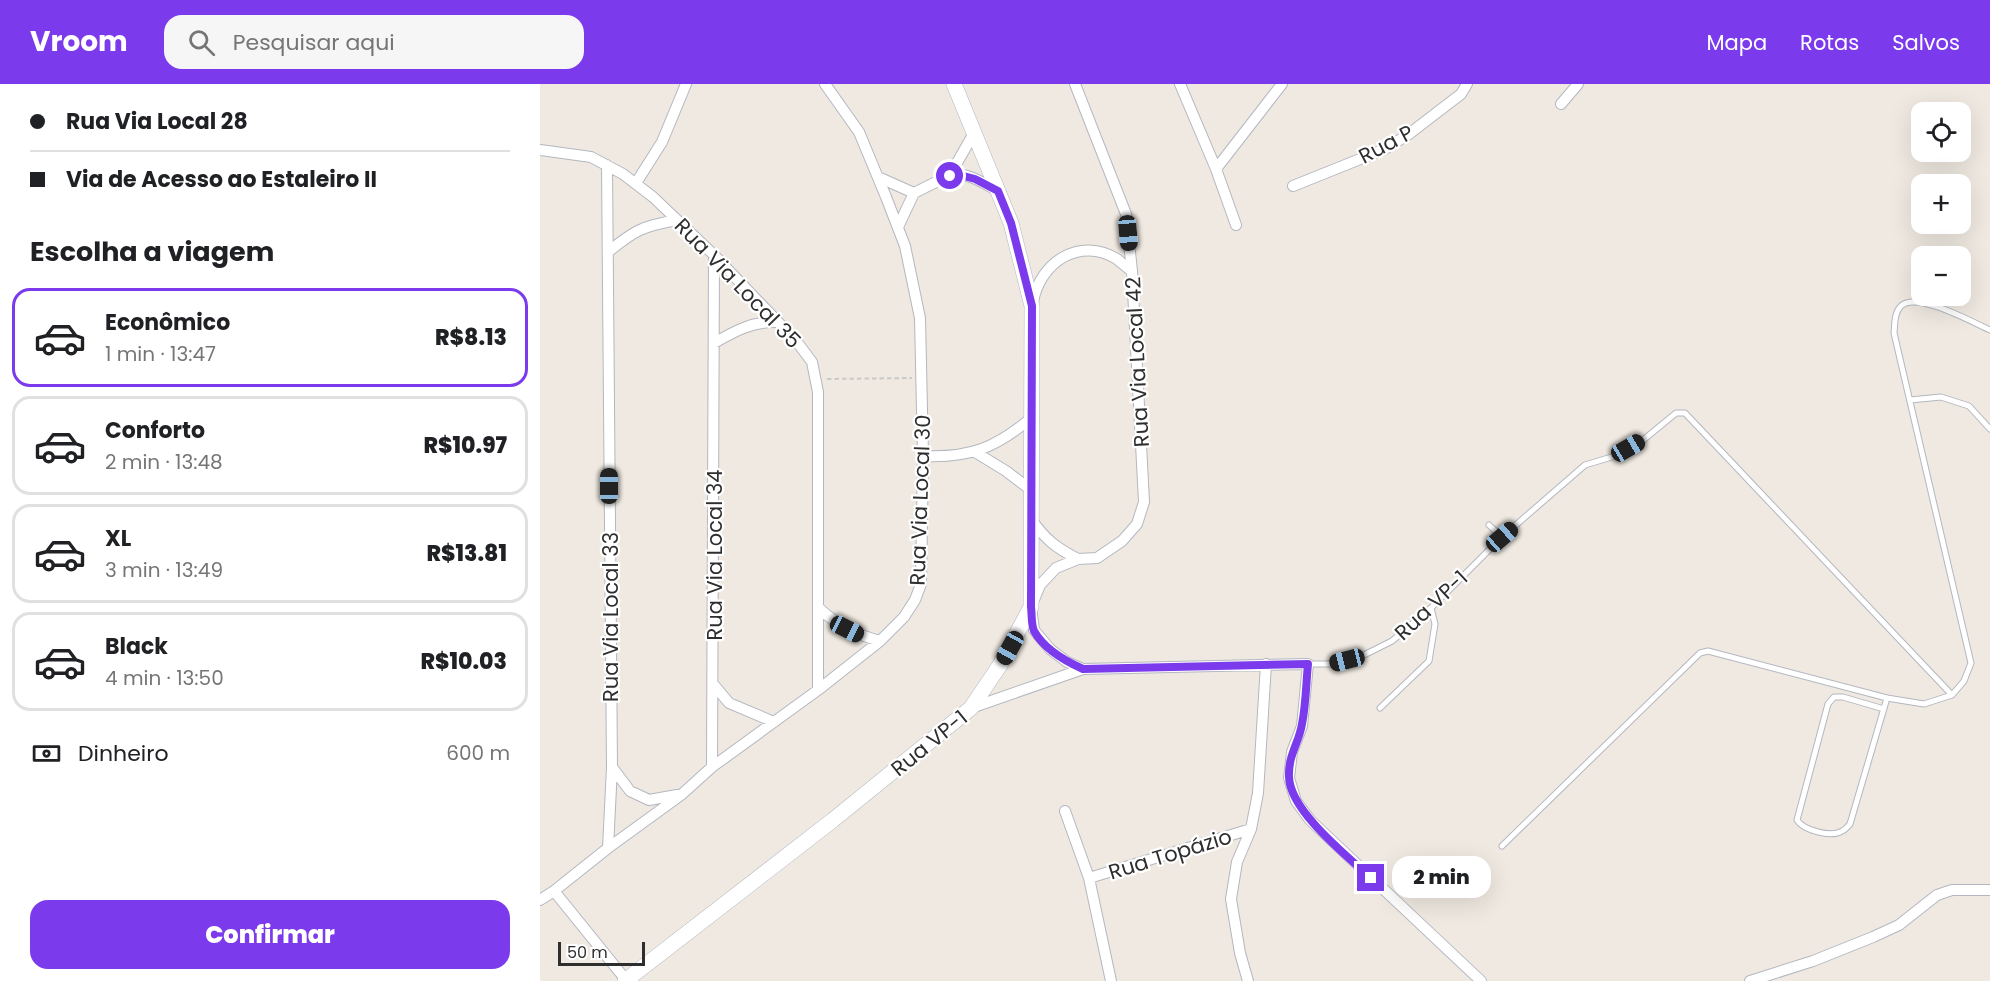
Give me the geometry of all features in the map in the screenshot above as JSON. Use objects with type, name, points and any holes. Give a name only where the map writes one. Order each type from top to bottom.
[{"type":"street","points":[[636,183],[662,142],[686,84]]},
{"type":"street","name":"Rua Via Local 30","points":[[540,900],[681,795],[712,767],[818,690],[880,641],[904,617],[915,600],[921,584],[923,456],[920,318],[905,246],[878,177],[859,132],[825,84]]},
{"type":"street","points":[[954,84],[1011,223],[1032,306]]},
{"type":"street","points":[[960,99],[964,84]]},
{"type":"street","name":"Rua Via Local 42","points":[[1075,84],[1126,214],[1132,272],[1144,502],[1137,524],[1122,542],[1097,558],[1078,559]]},
{"type":"street","points":[[1180,84],[1216,169],[1236,225]]},
{"type":"street","points":[[1216,169],[1282,84]]},
{"type":"street","name":"Rua P","points":[[1293,186],[1385,149],[1409,134],[1461,94],[1467,84]]},
{"type":"street","points":[[1561,104],[1578,84]]},
{"type":"street","points":[[950,176],[974,133]]},
{"type":"street","name":"Rua Via Local 35","points":[[540,150],[579,154],[607,165],[636,183],[714,255],[797,342],[812,362],[818,392],[818,690]]},
{"type":"street","name":"Rua Via Local 33","points":[[607,165],[612,767],[608,848]]},
{"type":"street","points":[[898,227],[914,193],[950,176],[956,174],[975,179],[998,191]]},
{"type":"street","points":[[878,177],[914,193]]},
{"type":"street","points":[[608,252],[632,232],[677,220]]},
{"type":"street","points":[[1083,669],[1067,662],[1050,649],[1034,630],[1031,607],[1030,518],[1032,306],[1035,287],[1045,271],[1060,258],[1079,252],[1098,252],[1117,259],[1132,272]]},
{"type":"street","name":"Rua Via Local 34","points":[[712,767],[714,255]]},
{"type":"street","points":[[714,343],[737,330],[761,321],[778,322]]},
{"type":"street","points":[[923,456],[943,457],[975,452],[1007,439],[1030,419]]},
{"type":"street","points":[[975,452],[1006,471],[1030,490]]},
{"type":"street","points":[[1030,518],[1044,537],[1061,551],[1078,559]]},
{"type":"street","points":[[971,708],[1000,665],[1040,585],[1056,568],[1078,559]]},
{"type":"street","points":[[819,609],[836,624],[858,635],[880,641]]},
{"type":"street","points":[[1248,981],[1240,953],[1231,899],[1237,862],[1251,829],[1258,793],[1266,664]]},
{"type":"street","points":[[1308,664],[1302,726],[1292,752],[1289,778],[1296,801],[1318,828],[1481,981]]},
{"type":"street","name":"Rua VP-1","points":[[626,981],[833,820],[971,708],[1083,669],[1308,664]]},
{"type":"street","points":[[714,685],[729,703],[774,722]]},
{"type":"street","points":[[612,767],[630,791],[649,800],[681,795]]},
{"type":"street","name":"Rua Topázio","points":[[1065,811],[1089,878],[1251,829]]},
{"type":"street","points":[[1089,878],[1111,981]]},
{"type":"street","points":[[1750,981],[1813,961],[1882,933],[1899,925],[1937,895],[1952,890],[1990,890]]},
{"type":"street","points":[[554,891],[626,981]]},
{"type":"lane","points":[[1502,846],[1700,653],[1708,651],[1887,698],[1924,704],[1952,694],[1964,681],[1971,663],[1894,333],[1896,314],[1901,305],[1910,301],[1924,302],[1990,330]]},
{"type":"lane","points":[[1910,400],[1941,397],[1969,406],[1990,429]]},
{"type":"lane","name":"Rua VP-1","points":[[1308,664],[1331,664],[1362,656],[1392,641],[1431,608],[1502,537],[1585,465],[1615,456],[1642,441],[1676,413],[1685,413],[1952,694]]},
{"type":"lane","points":[[1489,525],[1502,537]]},
{"type":"lane","points":[[1380,708],[1429,661],[1435,624],[1431,608]]},
{"type":"lane","points":[[1884,709],[1843,697],[1834,697],[1828,704],[1797,820],[1799,824],[1805,828],[1832,834],[1842,832],[1850,824],[1884,709],[1887,698]]},
{"type":"path","points":[[816,379],[922,378]]},
{"type":"route","points":[[950,176],[956,174],[975,179],[998,191],[1011,223],[1032,306],[1031,607],[1034,630],[1050,649],[1067,662],[1083,669],[1308,664],[1302,726],[1292,752],[1289,778],[1291,788],[1296,801],[1310,820],[1371,878]]}]
